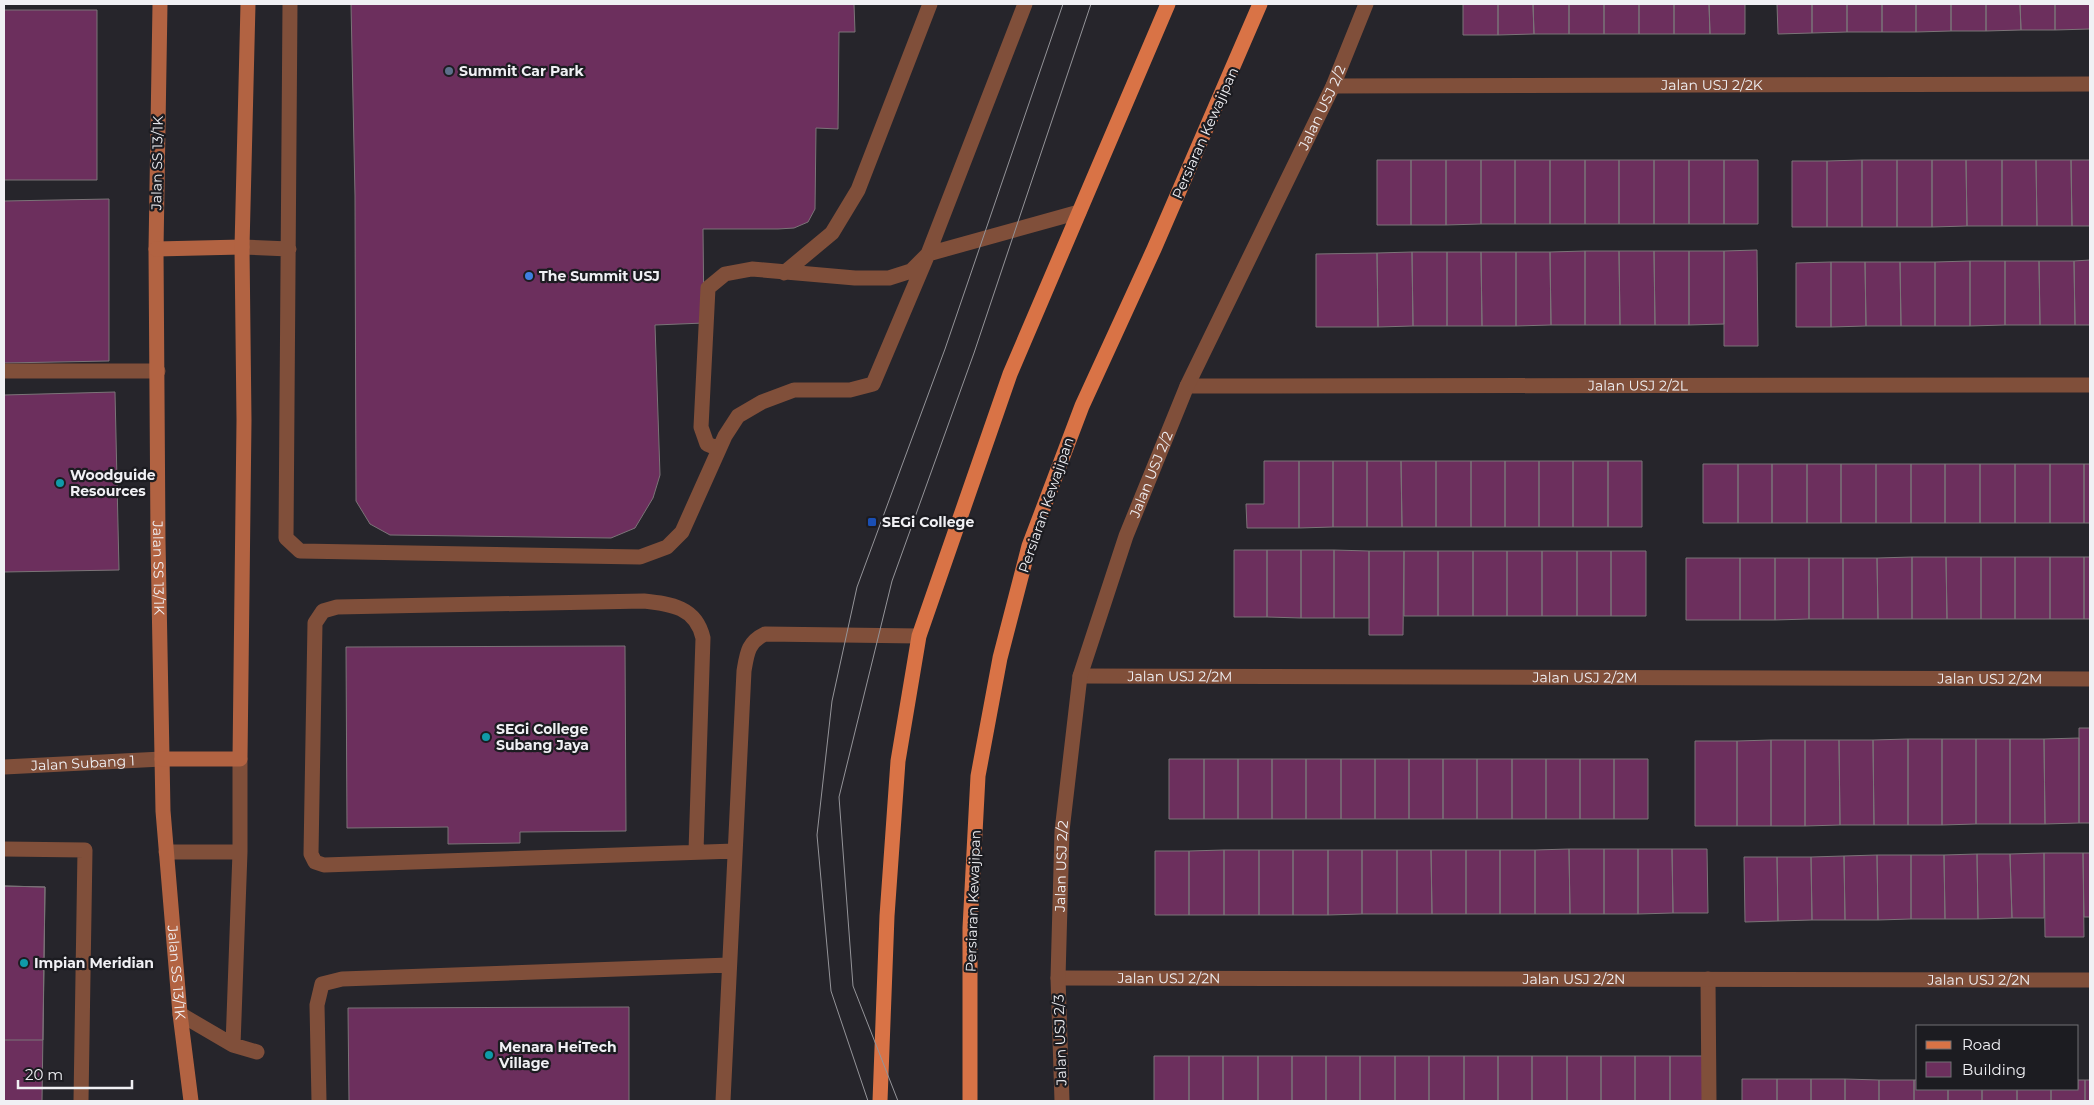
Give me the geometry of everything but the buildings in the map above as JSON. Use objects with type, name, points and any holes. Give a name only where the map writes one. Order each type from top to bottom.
[{"type":"main road","points":[[880,1101],[887,916],[898,760],[919,636],[1010,374],[1168,4]]},
{"type":"main road","name":"Persiaran Kewajipan","points":[[970,1101],[970,928],[978,776],[1000,658],[1014,602],[1029,546],[1082,406],[1158,240],[1260,4]]},
{"type":"street","name":"Jalan SS 13/1K","points":[[160,4],[156,249],[162,759],[166,852],[180,1014],[191,1101]]},
{"type":"street","points":[[234,1045],[240,852],[244,430],[242,247],[248,4]]},
{"type":"street","points":[[290,4],[286,538],[300,551],[640,557],[667,547],[682,532],[725,436],[738,416],[762,402],[794,390],[850,390],[873,384],[928,254],[1025,4]]},
{"type":"street","points":[[784,272],[832,233],[858,190],[930,4]]},
{"type":"street","name":"Jalan USJ 2/2","points":[[1058,978],[1062,831],[1080,676],[1126,536],[1187,386],[1332,86],[1366,4]]},
{"type":"street","name":"Jalan USJ 2/2K","points":[[1332,86],[2090,84]]},
{"type":"street","points":[[719,449],[707,444],[701,427],[708,288],[725,274],[752,269],[855,278],[889,278],[911,271],[928,254],[1079,212]]},
{"type":"street","points":[[156,249],[242,247],[289,249]]},
{"type":"street","points":[[4,371],[158,371]]},
{"type":"street","name":"Jalan USJ 2/2L","points":[[1187,386],[2090,385]]},
{"type":"street","points":[[696,852],[703,638],[700,625],[689,613],[670,604],[644,601],[337,608],[323,611],[315,623],[311,854],[315,862],[324,865],[735,851]]},
{"type":"street","points":[[723,1101],[744,671],[747,651],[755,639],[765,634],[919,636]]},
{"type":"street","name":"Jalan USJ 2/2M","points":[[1080,676],[2090,680]]},
{"type":"street","points":[[162,759],[240,759]]},
{"type":"street","name":"Jalan Subang 1","points":[[4,766],[162,759]]},
{"type":"street","points":[[4,849],[85,850],[81,1101]]},
{"type":"street","points":[[166,852],[240,852]]},
{"type":"street","points":[[319,1101],[317,1004],[322,984],[342,979],[729,965]]},
{"type":"street","name":"Jalan USJ 2/2N","points":[[1058,978],[2090,980]]},
{"type":"street","name":"Jalan USJ 2/3","points":[[1058,978],[1062,1101]]},
{"type":"street","points":[[1708,980],[1709,1101]]},
{"type":"street","points":[[180,1014],[234,1045],[257,1052]]},
{"type":"tram line","points":[[868,1101],[831,991],[817,835],[832,701],[857,587],[945,349],[1063,4]]},
{"type":"tram line","points":[[898,1101],[853,986],[839,797],[892,581],[974,353],[1091,4]]},
{"type":"place","name":"Summit Car Park","points":[[449,71]]},
{"type":"place","name":"The Summit USJ","points":[[529,276]]},
{"type":"place","name":"Woodguide Resources","points":[[60,483]]},
{"type":"place","name":"SEGi College","points":[[872,522]]},
{"type":"place","name":"SEGi College Subang Jaya","points":[[486,737]]},
{"type":"place","name":"Impian Meridian","points":[[24,963]]},
{"type":"place","name":"Menara HeiTech Village","points":[[489,1055]]}]
